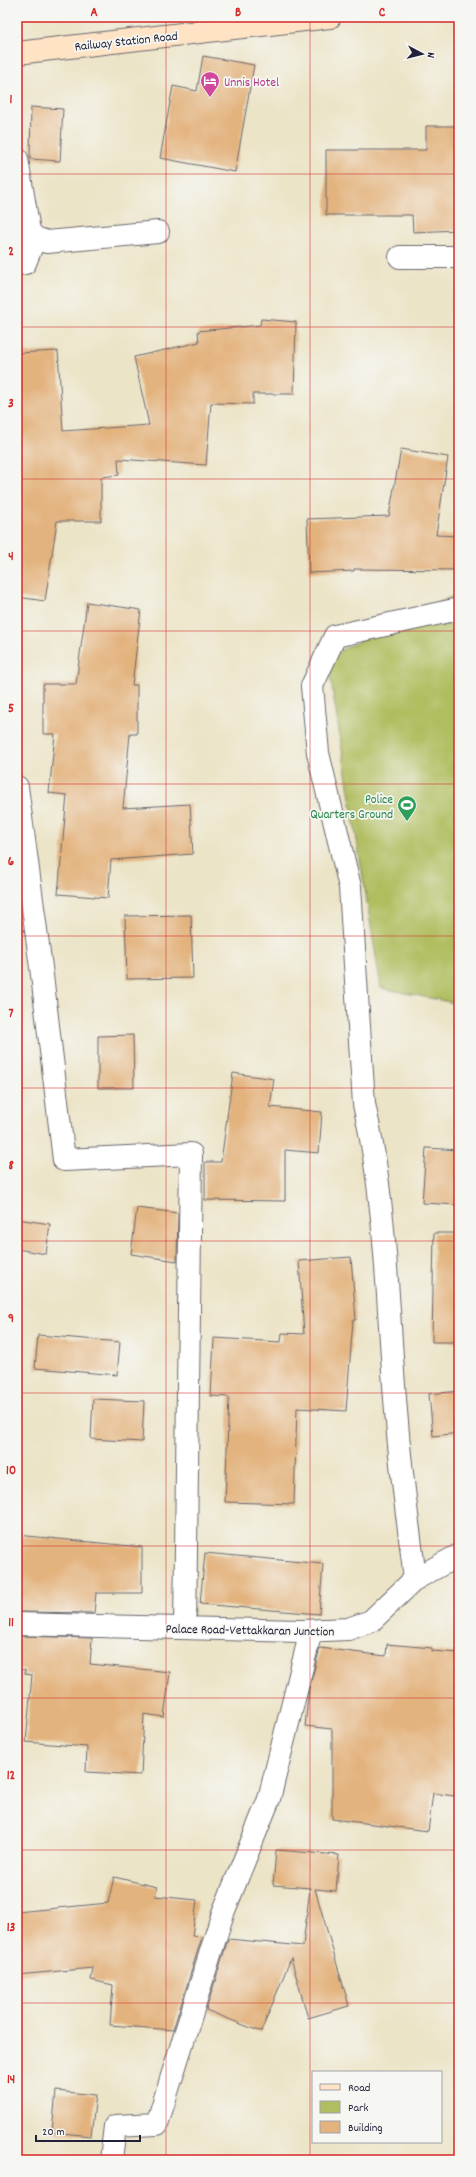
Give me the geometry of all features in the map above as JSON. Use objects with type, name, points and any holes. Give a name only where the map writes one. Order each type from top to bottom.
[{"type":"main road","name":"Railway Station Road","points":[[17,53],[330,17]]},
{"type":"street","points":[[17,159],[30,231],[35,238],[47,242],[158,232]]},
{"type":"street","points":[[17,264],[25,263],[35,238]]},
{"type":"street","points":[[400,257],[459,257]]},
{"type":"street","points":[[415,1579],[397,1422],[385,1250],[371,1133],[364,1104],[350,887],[318,753],[312,686],[335,636],[459,609]]},
{"type":"street","points":[[17,787],[42,975],[64,1160],[192,1154],[186,1628]]},
{"type":"street","name":"Palace Road-Vettakkaran Junction","points":[[17,1624],[311,1631],[348,1629],[371,1621],[415,1579],[459,1555]]},
{"type":"street","points":[[110,2160],[115,2126],[157,2124],[223,1913],[269,1799],[311,1631]]},
{"type":"green space","name":"Police Quarters Ground","points":[[459,593],[459,1004],[381,988],[327,657]]},
{"type":"building","points":[[203,56],[254,65],[235,172],[160,158],[173,86],[197,91]]},
{"type":"building","points":[[31,107],[63,109],[60,161],[30,159]]},
{"type":"building","points":[[426,126],[459,126],[459,230],[413,232],[412,215],[326,215],[326,150],[426,150]]},
{"type":"building","points":[[261,319],[296,322],[294,394],[253,394],[253,404],[211,403],[206,465],[118,459],[119,475],[101,477],[101,521],[57,521],[45,601],[17,597],[17,353],[58,351],[63,431],[149,425],[134,357],[199,342],[198,331],[260,325]]},
{"type":"building","points":[[401,449],[448,457],[436,535],[459,536],[459,570],[354,569],[354,571],[309,573],[307,519],[389,516]]},
{"type":"building","points":[[87,602],[141,610],[132,685],[137,685],[137,734],[130,734],[123,808],[190,804],[193,854],[111,860],[108,898],[58,894],[67,795],[49,793],[55,734],[43,734],[43,684],[76,684]]},
{"type":"building","points":[[191,915],[193,978],[127,979],[125,916]]},
{"type":"building","points":[[133,1035],[134,1088],[98,1088],[98,1036]]},
{"type":"building","points":[[233,1073],[274,1079],[270,1107],[322,1112],[319,1153],[285,1150],[285,1201],[205,1200],[205,1162],[221,1162]]},
{"type":"building","points":[[426,1148],[459,1150],[459,1205],[422,1203]]},
{"type":"building","points":[[137,1208],[178,1213],[177,1261],[131,1254]]},
{"type":"building","points":[[17,1219],[50,1224],[46,1254],[17,1249]]},
{"type":"building","points":[[434,1233],[459,1233],[459,1342],[432,1342]]},
{"type":"building","points":[[351,1257],[356,1320],[353,1320],[346,1411],[297,1408],[294,1504],[225,1502],[229,1397],[211,1396],[214,1338],[281,1342],[282,1333],[304,1334],[299,1261]]},
{"type":"building","points":[[38,1335],[120,1342],[117,1375],[35,1368]]},
{"type":"building","points":[[459,1391],[459,1433],[433,1436],[429,1394]]},
{"type":"building","points":[[93,1399],[144,1401],[142,1442],[91,1439]]},
{"type":"building","points":[[17,1535],[142,1547],[142,1593],[96,1593],[94,1613],[17,1612]]},
{"type":"building","points":[[205,1553],[323,1564],[319,1614],[200,1604]]},
{"type":"building","points":[[17,1636],[92,1638],[90,1664],[170,1672],[164,1717],[144,1714],[141,1775],[86,1772],[87,1747],[26,1742],[32,1675],[25,1674],[25,1670],[17,1669]]},
{"type":"building","points":[[387,1644],[432,1648],[432,1651],[459,1653],[459,1709],[456,1748],[459,1749],[459,1757],[454,1796],[433,1793],[428,1831],[332,1819],[332,1729],[305,1726],[309,1689],[320,1648],[386,1656]]},
{"type":"building","points":[[276,1850],[339,1855],[336,1891],[315,1889],[349,2006],[308,2018],[291,1958],[261,2032],[206,2010],[228,1939],[303,1946],[310,1888],[273,1885]]},
{"type":"building","points":[[114,1877],[157,1887],[155,1896],[197,1900],[192,1936],[202,1937],[173,2030],[110,2025],[113,1985],[91,1980],[93,1968],[17,1975],[17,1912],[108,1903]]},
{"type":"building","points":[[56,2091],[96,2095],[91,2136],[52,2132]]},
{"type":"place","name":"Unnis Hotel","points":[[210,98]]},
{"type":"place","name":"Police Quarters Ground","points":[[407,822]]}]
